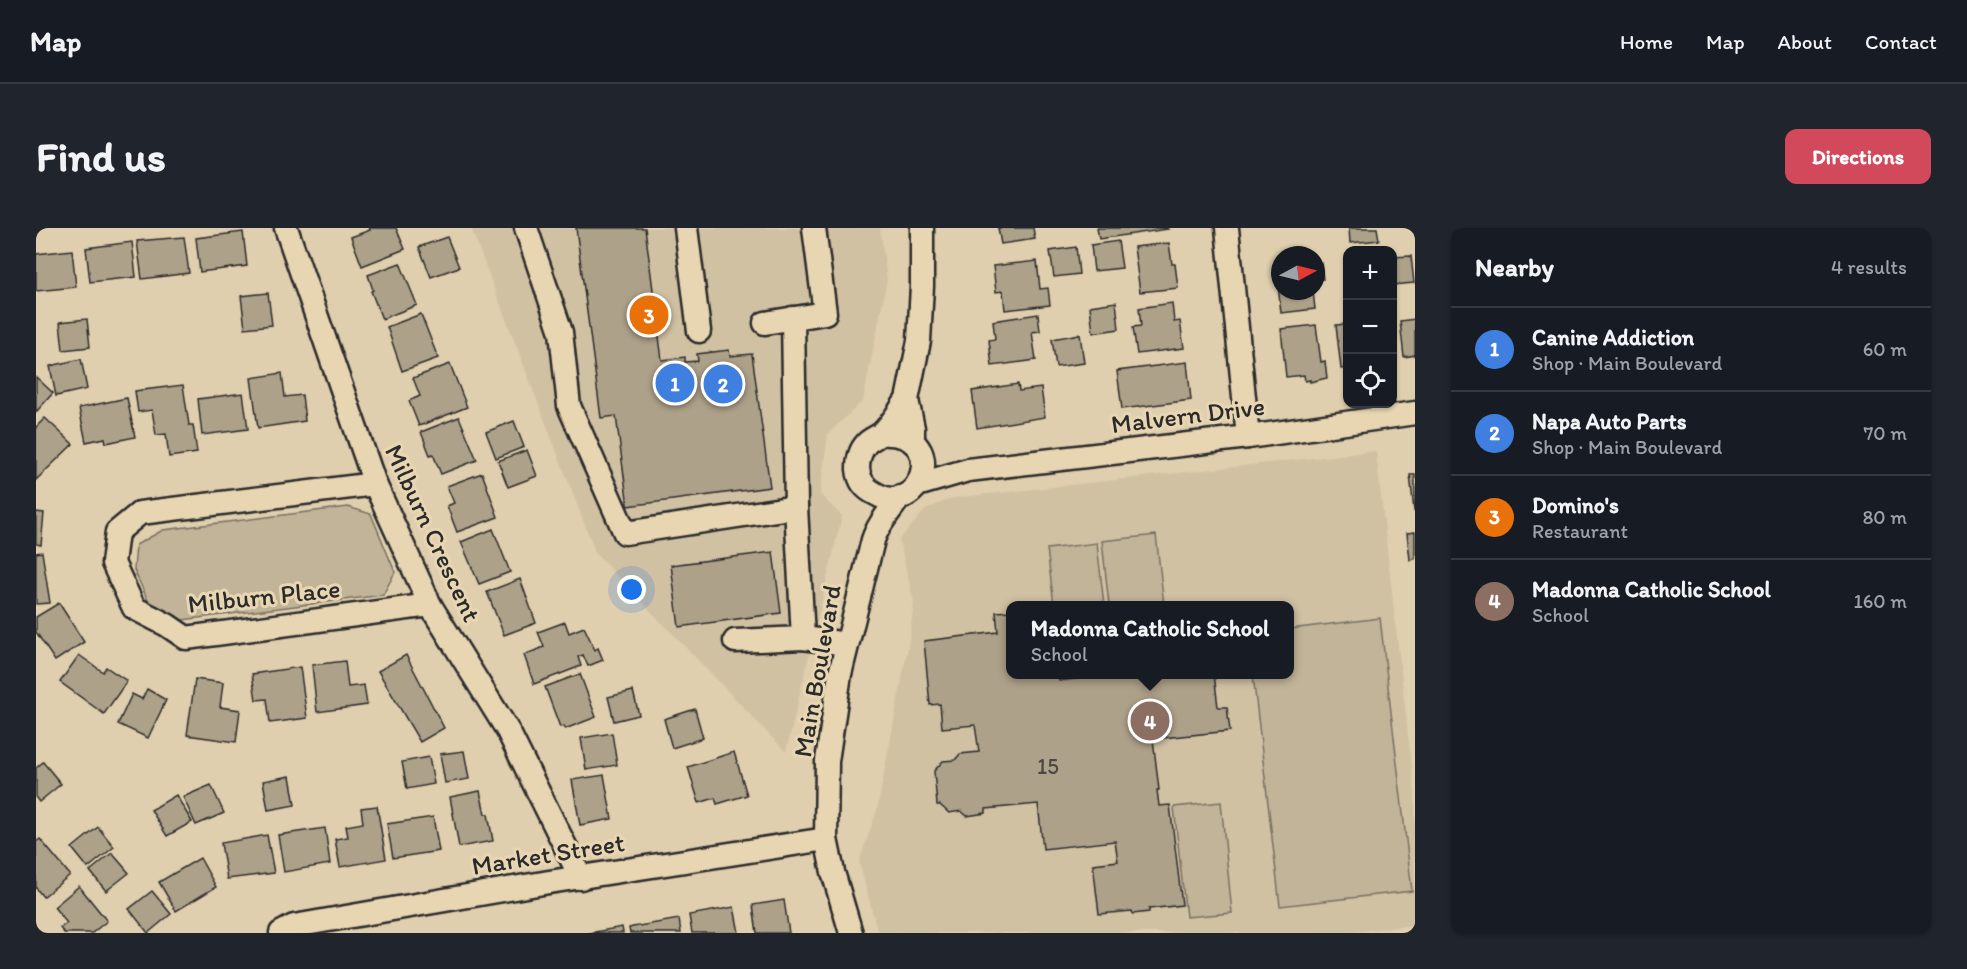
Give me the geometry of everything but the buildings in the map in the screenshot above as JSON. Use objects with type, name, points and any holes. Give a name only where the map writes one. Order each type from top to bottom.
[{"type":"street","name":"Milburn Crescent","points":[[286,228],[375,484],[430,605],[508,732],[580,878]]},
{"type":"street","points":[[526,228],[561,332],[569,406],[625,533],[796,507]]},
{"type":"street","points":[[686,228],[699,331]]},
{"type":"street","points":[[765,323],[825,313],[814,228]]},
{"type":"street","name":"Main Boulevard","points":[[877,527],[920,481],[924,468],[907,400],[919,341],[922,228]]},
{"type":"street","points":[[1227,228],[1248,437]]},
{"type":"street","points":[[794,318],[796,507],[803,638]]},
{"type":"street","name":"Main Boulevard","points":[[851,933],[826,839],[827,761],[840,674],[877,527],[868,490],[861,480],[858,462],[860,453],[867,443],[881,434],[907,400]]},
{"type":"street","name":"Malvern Drive","points":[[909,491],[968,470],[1248,437],[1415,412]]},
{"type":"street","points":[[881,434],[896,433],[917,446]]},
{"type":"street","name":"Malvern Drive","points":[[917,446],[968,470]]},
{"type":"street","name":"Milburn Place","points":[[375,484],[140,513],[117,532],[113,563],[134,608],[186,638],[430,605]]},
{"type":"street","points":[[868,490],[881,498],[909,491]]},
{"type":"street","points":[[735,641],[803,638],[848,644]]},
{"type":"street","name":"Market Street","points":[[281,933],[294,926],[826,839]]},
{"type":"shaded area","points":[[471,228],[880,228],[887,280],[863,401],[828,434],[820,494],[842,516],[786,752],[596,554]]},
{"type":"shaded area","points":[[1376,451],[1415,795],[1415,925],[1346,933],[878,933],[859,862],[877,810],[908,647],[914,603],[899,540],[925,510],[952,498]]},
{"type":"shaded area","points":[[348,507],[371,514],[395,572],[383,595],[174,621],[151,607],[134,570],[136,545],[163,530]]},
{"type":"shaded area","points":[[1156,535],[1164,601],[1109,601],[1102,541]]},
{"type":"shaded area","points":[[1097,543],[1104,601],[1054,601],[1047,549]]},
{"type":"shaded area","points":[[1380,618],[1412,891],[1280,906],[1253,679],[1294,679],[1294,629]]},
{"type":"shaded area","points":[[1221,802],[1232,913],[1186,917],[1174,807]]},
{"type":"place","name":"Domino's","points":[[649,315]]},
{"type":"place","name":"Canine Addiction","points":[[675,383]]},
{"type":"place","name":"Napa Auto Parts","points":[[723,384]]},
{"type":"place","name":"Madonna Catholic School","points":[[1150,721]]}]
